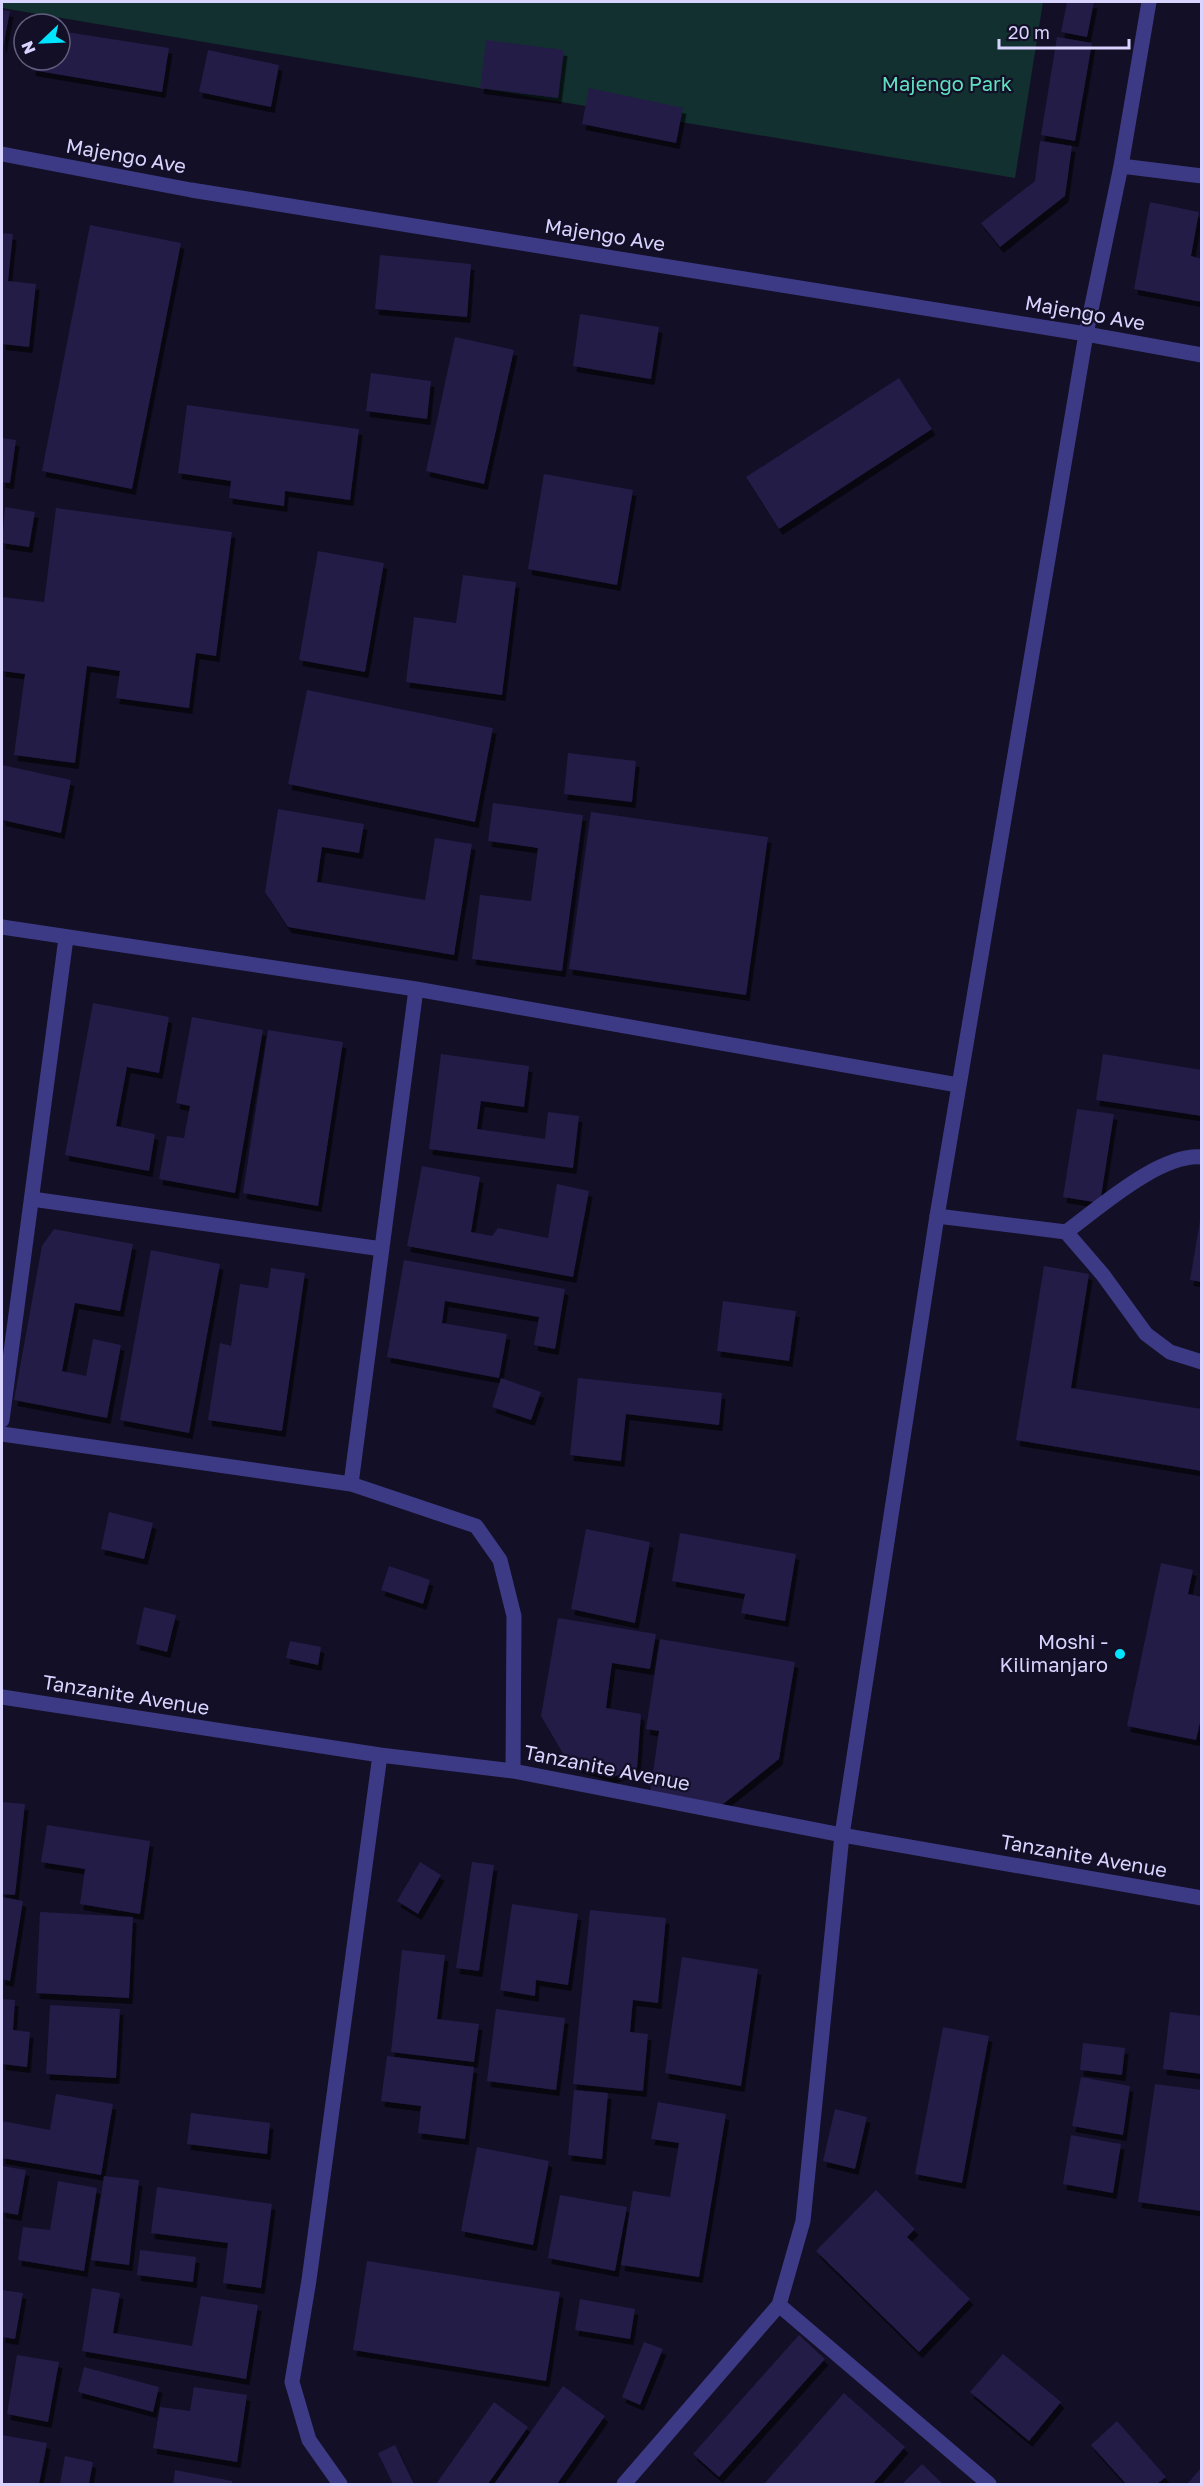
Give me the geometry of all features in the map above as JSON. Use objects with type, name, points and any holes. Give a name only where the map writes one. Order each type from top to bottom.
[{"type":"street","points":[[624,2484],[779,2305],[803,2221],[842,1835],[958,1085],[1086,334],[1120,166],[1149,2]]},
{"type":"street","name":"Majengo Ave","points":[[2,154],[191,190],[1086,334],[1202,356]]},
{"type":"street","points":[[1120,166],[1202,176]]},
{"type":"street","points":[[2,927],[416,989],[958,1085]]},
{"type":"street","points":[[2,1420],[66,938]]},
{"type":"street","points":[[351,1484],[416,989]]},
{"type":"street","points":[[1066,1232],[1147,1173],[1192,1156],[1202,1157]]},
{"type":"street","points":[[32,1199],[382,1249]]},
{"type":"street","points":[[938,1216],[1066,1232],[1103,1275],[1146,1334],[1170,1352],[1202,1362]]},
{"type":"street","points":[[2,1434],[351,1484],[476,1526],[500,1560],[514,1616],[513,1771]]},
{"type":"street","name":"Tanzanite Avenue","points":[[2,1697],[381,1755],[513,1771],[842,1835],[1202,1898]]},
{"type":"street","points":[[340,2484],[309,2440],[292,2382],[309,2280],[381,1755]]},
{"type":"street","points":[[779,2305],[989,2484]]},
{"type":"green space","name":"Majengo Park","points":[[2,2],[1043,2],[1015,178],[72,20],[72,12],[26,12],[2,8]]},
{"type":"building","points":[[1067,2],[1094,2],[1087,37],[1061,32]]},
{"type":"building","points":[[2,10],[10,11],[3,47],[2,47]]},
{"type":"building","points":[[72,33],[169,48],[162,92],[44,72],[72,72]]},
{"type":"building","points":[[1057,37],[1092,43],[1075,141],[1041,135]]},
{"type":"building","points":[[486,40],[564,50],[558,98],[480,88]]},
{"type":"building","points":[[208,50],[279,65],[271,107],[199,92]]},
{"type":"building","points":[[589,88],[683,108],[676,143],[582,124]]},
{"type":"building","points":[[1040,141],[1072,146],[1065,196],[1000,247],[981,223],[1035,181]]},
{"type":"building","points":[[1150,202],[1199,212],[1191,256],[1202,259],[1202,302],[1134,289]]},
{"type":"building","points":[[90,225],[181,243],[132,489],[42,471]]},
{"type":"building","points":[[2,233],[13,234],[8,281],[36,284],[29,347],[2,344]]},
{"type":"building","points":[[380,255],[471,264],[467,317],[375,309]]},
{"type":"building","points":[[580,314],[659,327],[651,379],[573,366]]},
{"type":"building","points":[[455,337],[514,350],[484,484],[426,471]]},
{"type":"building","points":[[371,373],[431,381],[427,419],[366,411]]},
{"type":"building","points":[[899,378],[932,429],[779,529],[746,477]]},
{"type":"building","points":[[187,405],[359,429],[350,500],[285,491],[284,506],[229,498],[231,481],[178,473]]},
{"type":"building","points":[[2,438],[16,440],[10,483],[2,482]]},
{"type":"building","points":[[544,474],[633,490],[617,585],[528,569]]},
{"type":"building","points":[[5,507],[35,512],[29,547],[2,543]]},
{"type":"building","points":[[56,508],[232,532],[216,656],[196,653],[189,708],[116,698],[120,671],[87,666],[75,763],[14,755],[25,674],[2,671],[2,597],[44,602]]},
{"type":"building","points":[[318,551],[384,563],[365,672],[299,660]]},
{"type":"building","points":[[463,575],[516,582],[502,695],[406,682],[414,617],[456,623]]},
{"type":"building","points":[[307,690],[493,728],[475,822],[288,784]]},
{"type":"building","points":[[568,753],[636,761],[632,802],[564,794]]},
{"type":"building","points":[[2,765],[71,780],[61,833],[2,820]]},
{"type":"building","points":[[493,803],[583,815],[562,971],[472,959],[480,895],[531,901],[538,848],[488,841]]},
{"type":"building","points":[[278,809],[364,824],[359,853],[322,847],[317,882],[425,900],[435,838],[472,844],[454,955],[288,927],[265,892]]},
{"type":"building","points":[[591,812],[768,837],[746,995],[569,969]]},
{"type":"building","points":[[93,1003],[169,1017],[159,1073],[127,1067],[116,1126],[155,1134],[149,1171],[65,1155]]},
{"type":"building","points":[[192,1017],[263,1030],[235,1193],[159,1179],[167,1136],[184,1138],[190,1106],[176,1103]]},
{"type":"building","points":[[268,1030],[343,1042],[318,1206],[243,1193]]},
{"type":"building","points":[[441,1054],[529,1066],[524,1107],[481,1101],[477,1129],[545,1139],[548,1112],[579,1116],[573,1168],[429,1149]]},
{"type":"building","points":[[1103,1054],[1202,1070],[1202,1116],[1096,1100]]},
{"type":"building","points":[[1077,1109],[1114,1114],[1100,1203],[1063,1197]]},
{"type":"building","points":[[422,1166],[480,1177],[471,1232],[492,1236],[498,1228],[548,1238],[557,1184],[589,1191],[573,1277],[407,1246]]},
{"type":"building","points":[[1200,1221],[1202,1221],[1202,1282],[1190,1280]]},
{"type":"building","points":[[54,1229],[133,1244],[120,1311],[75,1303],[62,1371],[86,1376],[93,1339],[121,1345],[107,1418],[14,1400],[42,1246]]},
{"type":"building","points":[[151,1250],[220,1264],[189,1433],[120,1420]]},
{"type":"building","points":[[404,1260],[565,1289],[555,1349],[534,1345],[539,1317],[445,1301],[442,1323],[507,1334],[499,1378],[387,1357]]},
{"type":"building","points":[[1044,1266],[1089,1274],[1071,1388],[1202,1409],[1202,1471],[1016,1440]]},
{"type":"building","points":[[271,1268],[305,1273],[282,1431],[208,1420],[220,1343],[231,1346],[240,1284],[268,1288]]},
{"type":"building","points":[[723,1301],[796,1311],[789,1361],[717,1351]]},
{"type":"building","points":[[501,1378],[541,1392],[531,1420],[492,1407]]},
{"type":"building","points":[[578,1378],[722,1393],[719,1425],[626,1414],[621,1461],[570,1455]]},
{"type":"building","points":[[109,1512],[153,1523],[144,1559],[101,1549]]},
{"type":"building","points":[[586,1529],[650,1542],[635,1623],[571,1609]]},
{"type":"building","points":[[680,1533],[796,1554],[785,1621],[741,1613],[745,1594],[672,1581]]},
{"type":"building","points":[[1161,1563],[1193,1570],[1188,1594],[1202,1597],[1202,1714],[1196,1740],[1127,1726]]},
{"type":"building","points":[[389,1566],[430,1580],[423,1604],[381,1590]]},
{"type":"building","points":[[144,1607],[176,1615],[167,1652],[136,1644]]},
{"type":"building","points":[[558,1618],[656,1634],[650,1669],[612,1663],[606,1708],[641,1714],[637,1769],[613,1777],[569,1764],[541,1716]]},
{"type":"building","points":[[660,1639],[795,1662],[779,1759],[722,1805],[650,1793],[659,1731],[646,1729]]},
{"type":"building","points":[[290,1641],[321,1647],[318,1665],[286,1658]]},
{"type":"building","points":[[2,1802],[25,1804],[15,1895],[2,1894]]},
{"type":"building","points":[[47,1825],[150,1841],[140,1914],[80,1904],[85,1869],[41,1862]]},
{"type":"building","points":[[420,1862],[441,1875],[418,1914],[397,1901]]},
{"type":"building","points":[[472,1862],[494,1865],[479,1971],[456,1968]]},
{"type":"building","points":[[2,1897],[23,1901],[10,1981],[2,1979]]},
{"type":"building","points":[[512,1904],[578,1914],[568,1985],[536,1980],[535,1996],[500,1990]]},
{"type":"building","points":[[590,1910],[666,1918],[658,2003],[633,2000],[630,2032],[648,2034],[643,2091],[573,2084]]},
{"type":"building","points":[[40,1912],[133,1917],[129,1998],[36,1993]]},
{"type":"building","points":[[402,1950],[445,1955],[437,2019],[479,2024],[474,2062],[391,2052]]},
{"type":"building","points":[[682,1957],[758,1969],[741,2086],[665,2073]]},
{"type":"building","points":[[2,1999],[15,2000],[13,2030],[30,2032],[27,2067],[2,2064]]},
{"type":"building","points":[[50,2005],[120,2009],[116,2078],[46,2074]]},
{"type":"building","points":[[496,2009],[565,2018],[556,2090],[487,2081]]},
{"type":"building","points":[[1170,2012],[1202,2016],[1202,2074],[1163,2069]]},
{"type":"building","points":[[943,2027],[989,2036],[962,2183],[915,2174]]},
{"type":"building","points":[[1083,2043],[1125,2048],[1122,2075],[1080,2070]]},
{"type":"building","points":[[387,2056],[474,2067],[465,2139],[418,2133],[421,2106],[381,2101]]},
{"type":"building","points":[[1081,2077],[1130,2086],[1123,2135],[1072,2126]]},
{"type":"building","points":[[1155,2084],[1202,2090],[1202,2211],[1138,2202]]},
{"type":"building","points":[[574,2090],[608,2093],[602,2159],[568,2155]]},
{"type":"building","points":[[56,2094],[113,2104],[101,2175],[2,2158],[2,2121],[50,2130]]},
{"type":"building","points":[[658,2102],[726,2114],[699,2277],[621,2265],[633,2191],[670,2197],[679,2143],[651,2139]]},
{"type":"building","points":[[835,2109],[867,2117],[855,2169],[823,2161]]},
{"type":"building","points":[[191,2113],[270,2123],[267,2154],[187,2144]]},
{"type":"building","points":[[1071,2135],[1121,2144],[1113,2193],[1063,2184]]},
{"type":"building","points":[[477,2147],[549,2161],[533,2245],[461,2231]]},
{"type":"building","points":[[2,2166],[26,2170],[18,2215],[2,2212]]},
{"type":"building","points":[[104,2176],[139,2180],[129,2265],[91,2260]]},
{"type":"building","points":[[58,2181],[97,2188],[84,2271],[18,2260],[23,2227],[50,2230]]},
{"type":"building","points":[[157,2187],[272,2204],[261,2288],[223,2283],[228,2243],[151,2233]]},
{"type":"building","points":[[876,2190],[915,2229],[907,2237],[970,2299],[919,2352],[816,2251]]},
{"type":"building","points":[[560,2195],[627,2207],[615,2271],[548,2258]]},
{"type":"building","points":[[140,2250],[196,2257],[193,2282],[137,2275]]},
{"type":"building","points":[[367,2261],[560,2292],[546,2381],[353,2350]]},
{"type":"building","points":[[92,2288],[120,2293],[113,2333],[192,2346],[201,2296],[258,2305],[246,2379],[82,2351]]},
{"type":"building","points":[[2,2290],[23,2293],[15,2339],[2,2337]]},
{"type":"building","points":[[580,2299],[635,2309],[630,2339],[575,2330]]},
{"type":"building","points":[[799,2335],[825,2359],[719,2477],[693,2454]]},
{"type":"building","points":[[644,2342],[663,2349],[640,2405],[622,2397]]},
{"type":"building","points":[[1003,2354],[1061,2402],[1029,2441],[970,2392]]},
{"type":"building","points":[[17,2355],[59,2362],[48,2422],[7,2414]]},
{"type":"building","points":[[84,2367],[159,2387],[153,2412],[78,2392]]},
{"type":"building","points":[[563,2386],[605,2416],[557,2484],[494,2484]]},
{"type":"building","points":[[194,2387],[247,2395],[237,2462],[153,2448],[160,2407],[190,2411]]},
{"type":"building","points":[[844,2393],[905,2447],[873,2484],[764,2484]]},
{"type":"building","points":[[494,2402],[528,2427],[488,2484],[436,2484]]},
{"type":"building","points":[[1117,2421],[1166,2477],[1157,2484],[1126,2484],[1091,2445]]},
{"type":"building","points":[[2,2435],[47,2443],[39,2484],[2,2484]]},
{"type":"building","points":[[395,2445],[414,2484],[393,2484],[378,2453]]},
{"type":"building","points":[[65,2456],[93,2462],[89,2484],[60,2484]]},
{"type":"building","points":[[922,2464],[943,2484],[902,2484]]},
{"type":"building","points":[[1202,2467],[1202,2484],[1187,2484]]},
{"type":"building","points":[[175,2470],[232,2481],[232,2484],[173,2484]]},
{"type":"place","name":"Moshi - Kilimanjaro","points":[[1120,1654]]}]
